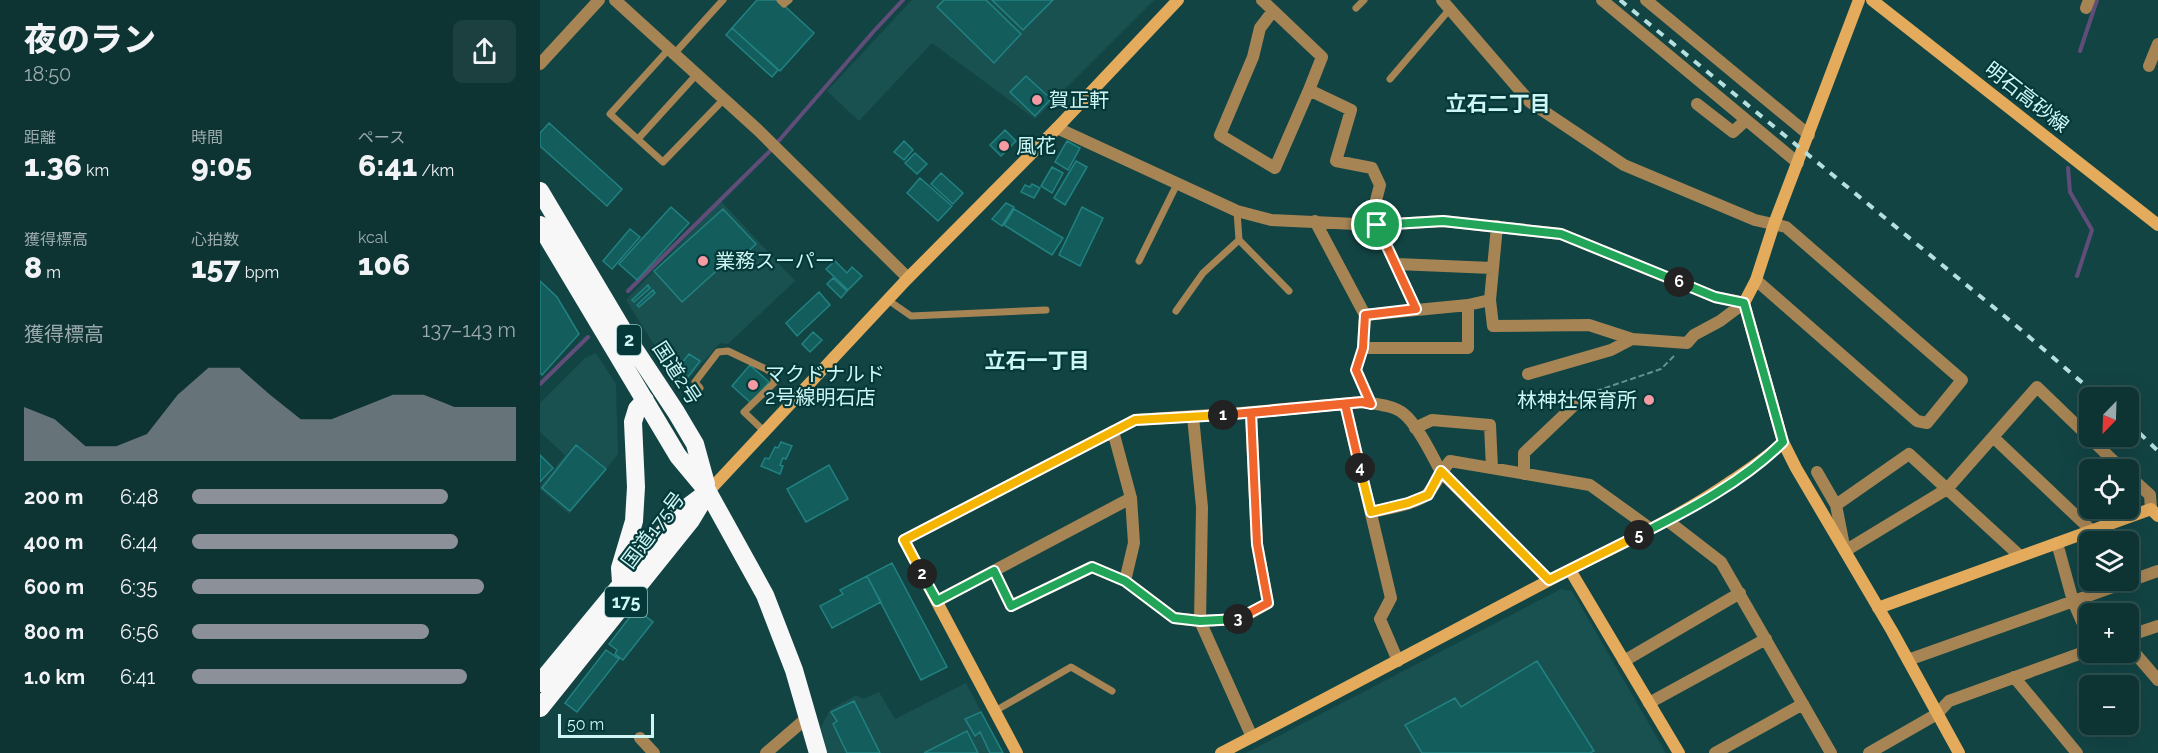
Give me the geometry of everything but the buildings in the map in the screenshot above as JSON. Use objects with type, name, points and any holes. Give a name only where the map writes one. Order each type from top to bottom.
[{"type":"highway","name":"国道2号","points":[[540,190],[633,347],[695,444],[708,492]]},
{"type":"highway","name":"国道2号","points":[[540,225],[678,456],[708,492],[765,595],[794,670],[818,753]]},
{"type":"highway","name":"175","points":[[621,582],[620,568],[634,521],[636,487],[633,422],[637,409],[645,400]]},
{"type":"highway","name":"国道175号","points":[[540,683],[681,512],[708,492]]},
{"type":"highway","name":"国道175号","points":[[540,708],[692,520],[708,492]]},
{"type":"street","points":[[540,64],[599,0]]},
{"type":"street","points":[[615,0],[774,146],[908,278]]},
{"type":"street","points":[[708,492],[908,278],[1057,128],[1178,0]]},
{"type":"street","points":[[1262,0],[1322,57],[1275,168],[1220,135],[1252,57],[1260,28],[1273,11]]},
{"type":"street","points":[[1602,0],[1798,163]]},
{"type":"street","points":[[1646,0],[1809,135]]},
{"type":"street","points":[[1497,226],[1490,300],[1493,326],[1589,325],[1632,339],[1687,342],[1694,335],[1720,321],[1744,303],[1756,280],[1774,224],[1859,0]]},
{"type":"street","name":"明石高砂線","points":[[1872,0],[2158,225]]},
{"type":"street","points":[[1446,5],[1530,102],[1624,165],[1755,220],[1786,227],[1962,380],[1927,423],[1917,421],[1756,280]]},
{"type":"street","points":[[2150,66],[2158,44]]},
{"type":"street","points":[[1309,90],[1351,110],[1336,160],[1372,168],[1380,185],[1374,208],[1377,225],[1416,309]]},
{"type":"street","points":[[1697,104],[1733,132],[1746,120]]},
{"type":"street","points":[[1057,128],[1237,211],[1271,220],[1377,225],[1443,221],[1561,234],[1715,297],[1744,303]]},
{"type":"street","points":[[1315,221],[1365,315],[1363,348],[1468,348],[1468,305]]},
{"type":"street","points":[[1396,264],[1492,268]]},
{"type":"street","points":[[1365,315],[1468,305],[1490,300]]},
{"type":"street","points":[[1744,303],[1783,442],[1959,753]]},
{"type":"street","points":[[1528,374],[1611,350],[1632,339]]},
{"type":"street","points":[[1845,551],[1947,489],[2037,387],[2112,459]]},
{"type":"street","points":[[1524,474],[1524,453],[1585,395]]},
{"type":"street","points":[[1345,404],[1391,598],[1380,619],[1398,661]]},
{"type":"street","points":[[1017,753],[904,540],[1135,420],[1251,413],[1345,404],[1382,405],[1404,413],[1441,471],[1549,580]]},
{"type":"street","points":[[994,571],[1011,606],[1092,567],[1125,581],[1174,618],[1200,621],[1240,619],[1268,603],[1257,544],[1251,413]]},
{"type":"street","points":[[1193,417],[1202,507],[1200,621],[1252,737]]},
{"type":"street","points":[[1415,428],[1432,420],[1490,425],[1492,468]]},
{"type":"street","points":[[1113,431],[1131,498],[1134,543],[1125,581]]},
{"type":"street","points":[[1993,437],[2091,530]]},
{"type":"street","points":[[1221,753],[1549,580],[1668,521],[1708,498],[1767,458],[1783,442]]},
{"type":"street","points":[[1836,505],[1910,454],[2020,556]]},
{"type":"street","points":[[1371,512],[1408,503],[1428,495],[1450,460],[1590,485],[1651,529]]},
{"type":"street","points":[[1817,472],[1836,505],[1845,551]]},
{"type":"street","points":[[1878,608],[2091,530],[2154,512],[2150,495],[2139,485]]},
{"type":"street","points":[[937,601],[1131,498]]},
{"type":"street","points":[[1668,521],[1721,562],[1831,753]]},
{"type":"street","points":[[2057,543],[2079,615]]},
{"type":"street","points":[[1570,570],[1679,753]]},
{"type":"street","points":[[1908,660],[2158,571]]},
{"type":"street","points":[[1624,661],[1740,593]]},
{"type":"street","points":[[2139,632],[2158,626]]},
{"type":"street","points":[[1649,703],[1766,639]]},
{"type":"street","points":[[1876,751],[1937,714],[1949,701],[2079,654]]},
{"type":"street","points":[[2139,658],[2158,680]]},
{"type":"street","points":[[2014,676],[2077,753]]},
{"type":"street","points":[[1715,753],[1803,704]]},
{"type":"street","points":[[766,753],[809,716]]},
{"type":"street","points":[[640,738],[654,753]]},
{"type":"lane","points":[[723,0],[610,114],[663,162],[724,99]]},
{"type":"lane","points":[[780,0],[784,4],[789,0]]},
{"type":"lane","points":[[1356,8],[1364,0]]},
{"type":"lane","points":[[1390,79],[1446,5]]},
{"type":"lane","points":[[638,139],[697,74]]},
{"type":"lane","points":[[1139,261],[1177,184]]},
{"type":"lane","points":[[1237,211],[1239,240],[1289,291]]},
{"type":"lane","points":[[1176,311],[1203,273],[1239,240]]},
{"type":"lane","points":[[888,300],[910,316],[1046,309]]},
{"type":"lane","points":[[700,388],[695,382],[698,376],[722,350],[766,369],[774,375],[774,383],[744,412],[765,431]]},
{"type":"lane","points":[[994,711],[1071,667],[1112,691]]},
{"type":"path","points":[[1585,395],[1661,369],[1687,342]]},
{"type":"path","points":[[1363,348],[1356,370],[1371,404]]},
{"type":"shaded area","points":[[912,0],[1154,0],[1035,119],[932,43],[859,121],[827,91]]},
{"type":"shaded area","points":[[721,201],[795,281],[728,344],[720,343],[681,387],[626,300]]},
{"type":"shaded area","points":[[596,353],[616,384],[618,454],[569,514],[540,489],[565,455],[540,432],[540,403],[585,358]]},
{"type":"shaded area","points":[[1561,589],[1572,591],[1666,753],[1246,753]]},
{"type":"shaded area","points":[[966,683],[1003,753],[827,753],[821,727],[830,710],[856,695],[863,699],[879,692],[895,719]]},
{"type":"waterway","points":[[628,291],[769,152],[903,0]]},
{"type":"waterway","points":[[2080,51],[2097,0]]},
{"type":"waterway","points":[[2068,168],[2070,192],[2092,230],[2077,276]]},
{"type":"waterway","points":[[540,384],[588,337]]},
{"type":"railway","points":[[1620,0],[2087,387]]},
{"type":"railway","points":[[2139,433],[2158,451]]},
{"type":"place","name":"賀正軒","points":[[1037,100]]},
{"type":"place","name":"風花","points":[[1004,146]]},
{"type":"place","name":"業務スーパー","points":[[703,261]]},
{"type":"place","name":"マクドナルド 2号線明石店","points":[[753,385]]},
{"type":"place","name":"林神社保育所","points":[[1649,400]]},
{"type":"district","name":"立石二丁目","points":[[1498,104]]},
{"type":"district","name":"立石一丁目","points":[[1037,361]]},
{"type":"route","points":[[1377,225],[1416,309],[1365,315],[1363,348],[1356,370],[1371,404],[1362,402],[1241,414],[1135,420],[904,540],[937,601],[994,571],[1011,606],[1092,567],[1125,581],[1174,618],[1200,621],[1240,619],[1268,603],[1257,544],[1251,413],[1345,404],[1371,512],[1408,503],[1428,495],[1441,471],[1549,580],[1668,521],[1708,498],[1767,458],[1783,442],[1772,395],[1744,303],[1715,297],[1561,234],[1443,221],[1377,225]]}]
